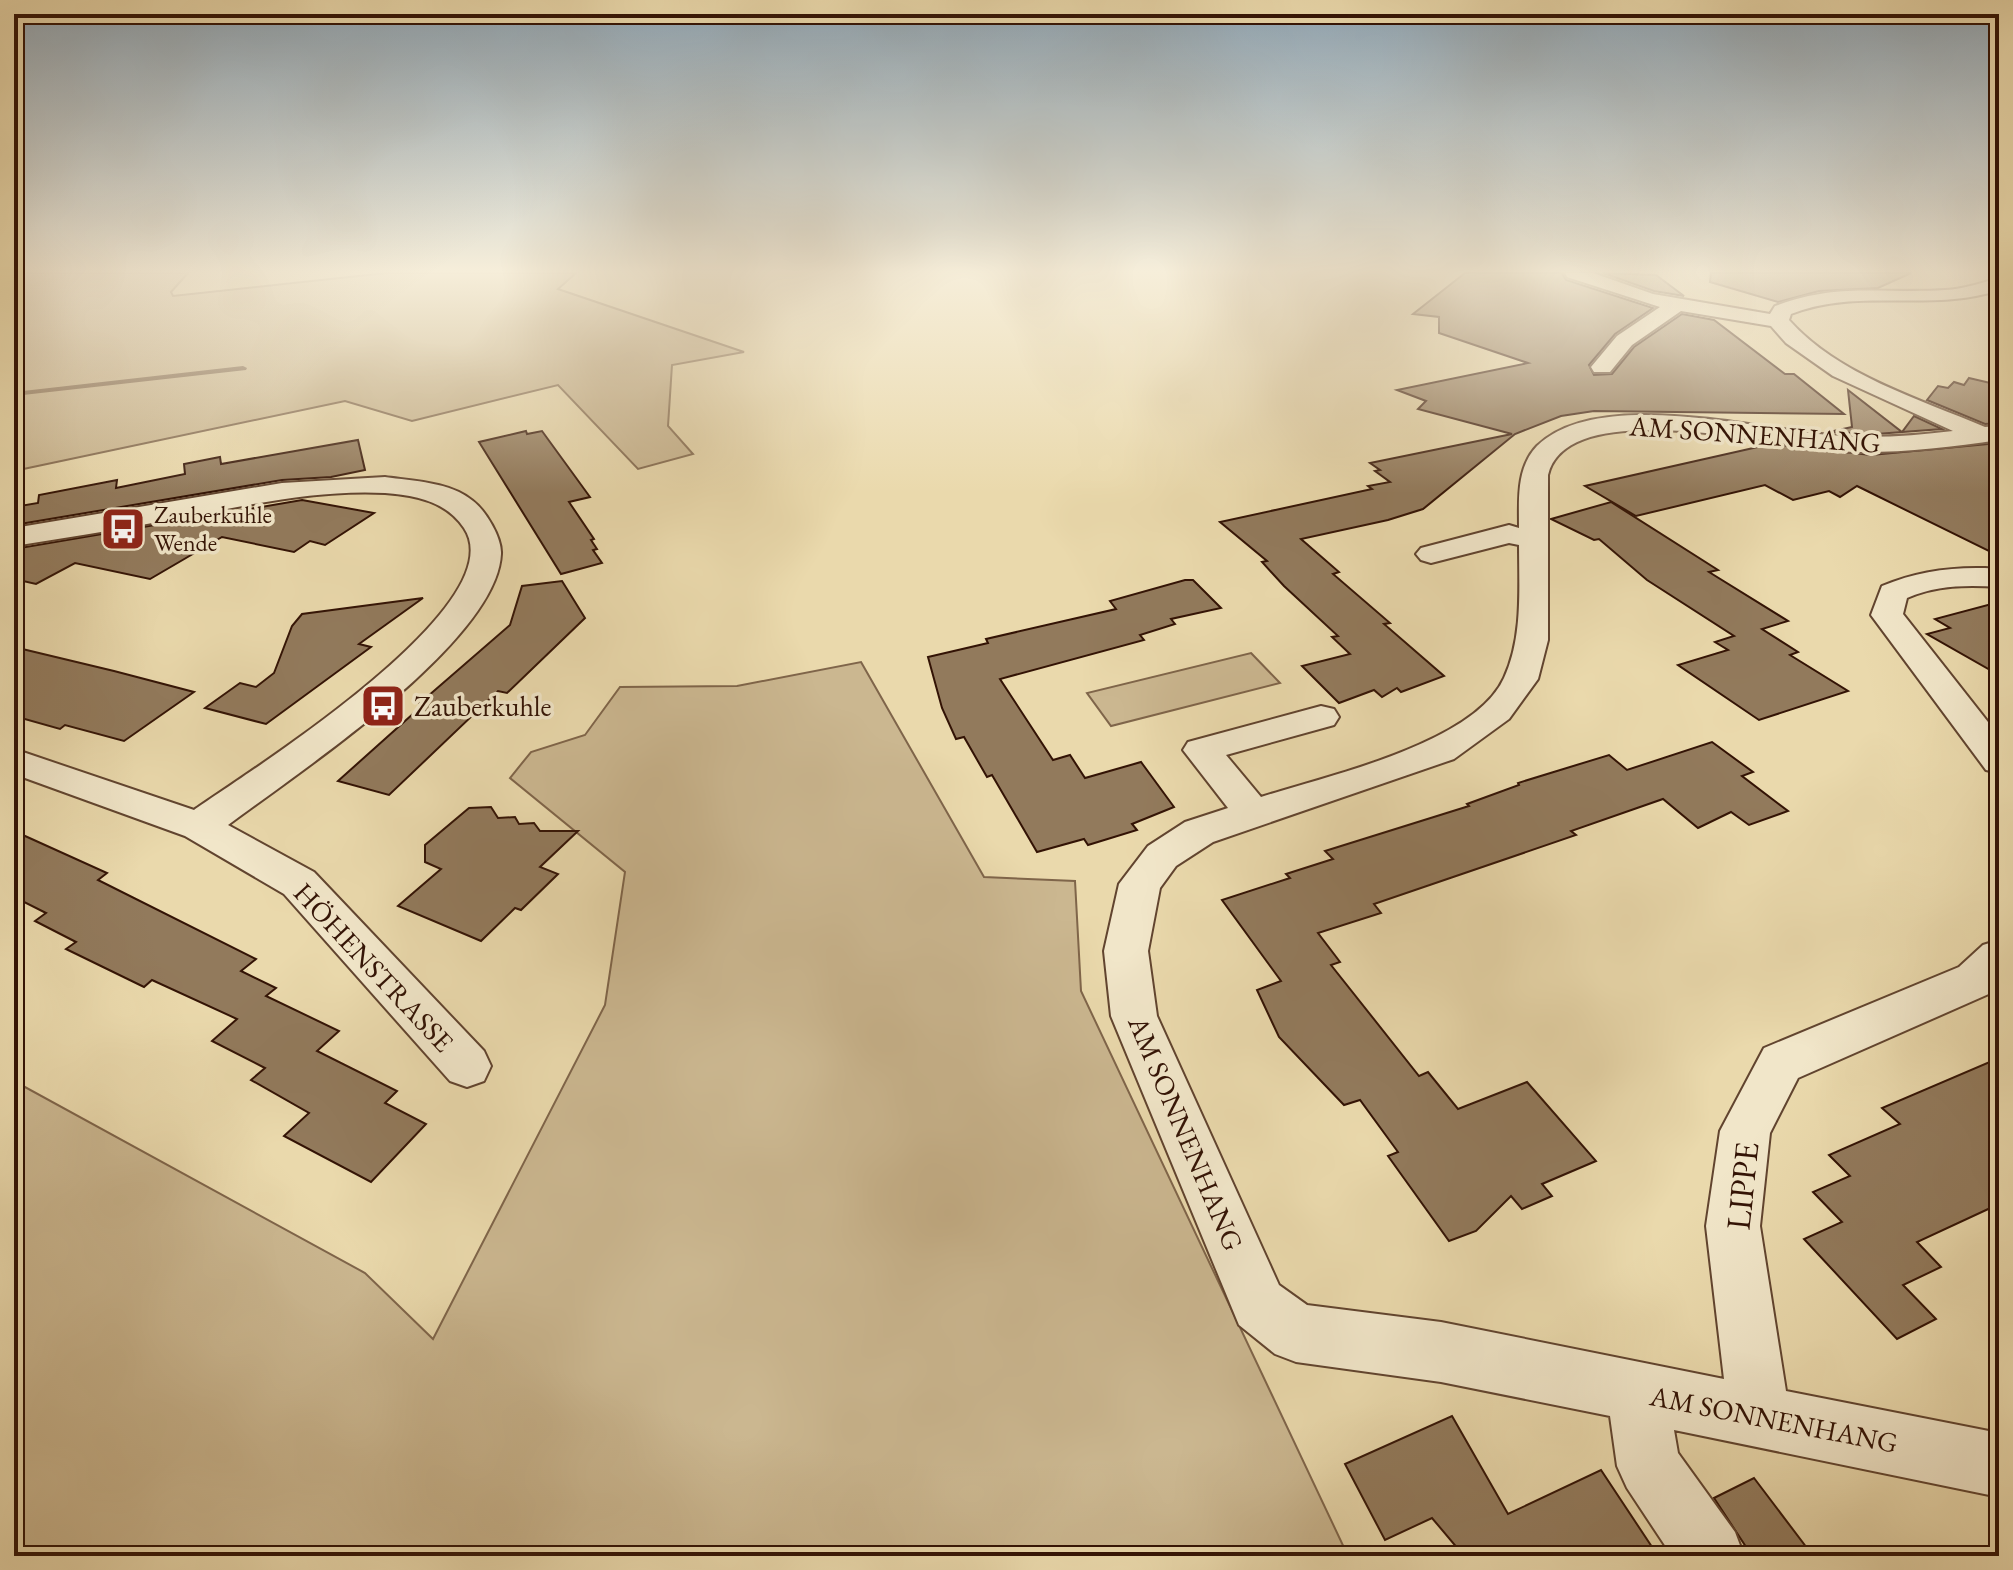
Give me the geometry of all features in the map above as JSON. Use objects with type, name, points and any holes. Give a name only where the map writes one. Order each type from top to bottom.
[{"type":"street","points":[[1602,367],[1620,346]]},
{"type":"street","points":[[1802,346],[1872,386],[1994,437]]},
{"type":"street","name":"AM SONNENHANG","points":[[1994,437],[1870,445],[1657,424],[1615,424],[1584,430],[1555,444],[1539,461],[1533,491],[1530,641],[1521,679],[1502,707],[1467,736],[1441,751],[1199,832],[1162,856],[1140,884],[1126,951],[1134,1016],[1259,1305],[1296,1333],[1441,1352],[1999,1465]]},
{"type":"street","points":[[14,537],[300,488],[360,484],[404,486],[455,500],[478,521],[488,553],[468,604],[430,646],[366,701],[199,826]]},
{"type":"street","points":[[1431,554],[1509,534],[1532,540]]},
{"type":"street","points":[[1999,578],[1933,578],[1893,593],[1887,615],[1999,761]]},
{"type":"street","points":[[1254,814],[1201,750],[1321,717]]},
{"type":"street","name":"HÖHENSTRASSE","points":[[14,761],[199,826],[299,883],[467,1066]]},
{"type":"street","name":"LIPPE","points":[[1759,1415],[1733,1226],[1745,1131],[1756,1110],[1781,1063],[1975,980],[1999,957]]},
{"type":"street","points":[[1636,1391],[1649,1466],[1711,1556]]},
{"type":"shaded area","points":[[14,346],[727,346],[744,352],[672,365],[668,426],[693,454],[638,469],[558,385],[412,421],[345,401],[14,471]]},
{"type":"shaded area","points":[[1251,653],[1280,683],[1111,726],[1087,693]]},
{"type":"shaded area","points":[[861,662],[984,877],[1075,881],[1081,991],[1348,1556],[14,1556],[14,1081],[365,1273],[433,1339],[605,1005],[625,872],[510,778],[531,752],[585,735],[620,687],[737,686]]},
{"type":"building","points":[[1478,346],[1605,346],[1589,365],[1594,375],[1612,374],[1635,346],[1749,346],[1785,374],[1794,374],[1844,414],[1594,411],[1561,416],[1515,434],[1423,509],[1301,539],[1339,572],[1333,574],[1390,623],[1384,624],[1444,676],[1401,692],[1397,688],[1382,697],[1374,690],[1339,703],[1302,666],[1350,654],[1332,637],[1338,636],[1262,562],[1267,561],[1220,522],[1372,489],[1368,486],[1390,482],[1370,463],[1512,434],[1418,409],[1426,401],[1397,390],[1528,363]]},
{"type":"building","points":[[1969,378],[1999,385],[1999,423],[1985,424],[1927,400],[1938,386],[1948,388],[1954,382],[1964,385]]},
{"type":"building","points":[[1848,390],[1902,432],[1914,416],[1942,429],[1876,434],[1829,432],[1852,427]]},
{"type":"building","points":[[526,431],[527,434],[542,431],[590,497],[569,502],[594,539],[591,540],[597,549],[593,550],[602,563],[561,574],[479,442]]},
{"type":"building","points":[[358,440],[365,470],[331,477],[282,480],[14,525],[14,507],[38,503],[39,495],[117,480],[116,488],[185,474],[184,464],[220,457],[221,464]]},
{"type":"building","points":[[1999,443],[1999,556],[1857,486],[1840,497],[1829,491],[1793,500],[1765,485],[1636,516],[1585,486],[1771,444],[1871,455]]},
{"type":"building","points":[[302,500],[374,513],[325,545],[310,541],[294,552],[222,537],[150,579],[75,563],[36,584],[14,579],[14,549]]},
{"type":"building","points":[[1611,502],[1718,570],[1709,572],[1788,621],[1762,629],[1798,652],[1790,655],[1848,691],[1759,720],[1678,665],[1728,650],[1715,642],[1734,636],[1647,580],[1599,539],[1594,540],[1551,519]]},
{"type":"building","points":[[1193,580],[1221,608],[1171,619],[1175,624],[1140,635],[1144,640],[1000,679],[1053,760],[1070,755],[1085,778],[1141,762],[1174,807],[1132,824],[1137,830],[1088,845],[1084,839],[1037,852],[992,775],[987,777],[964,737],[956,739],[942,708],[928,657],[988,643],[986,639],[1116,609],[1110,601]]},
{"type":"building","points":[[562,581],[585,618],[507,693],[498,691],[389,795],[338,781],[424,704],[420,703],[510,625],[522,586]]},
{"type":"building","points":[[423,598],[359,644],[371,647],[266,724],[205,708],[240,683],[256,687],[274,673],[292,626],[302,614]]},
{"type":"building","points":[[1999,602],[1999,675],[1927,634],[1950,628],[1935,619]]},
{"type":"building","points":[[14,647],[194,692],[124,741],[65,725],[60,729],[14,716]]},
{"type":"building","points":[[1712,742],[1753,772],[1742,776],[1788,811],[1749,825],[1731,812],[1698,828],[1663,799],[1571,831],[1576,835],[1374,904],[1381,913],[1318,933],[1340,962],[1331,965],[1419,1076],[1428,1072],[1458,1109],[1527,1082],[1596,1161],[1542,1184],[1552,1196],[1522,1209],[1511,1196],[1476,1231],[1449,1241],[1388,1156],[1398,1152],[1360,1100],[1344,1105],[1279,1037],[1257,990],[1281,981],[1222,900],[1290,878],[1286,874],[1333,859],[1325,851],[1469,806],[1467,804],[1518,783],[1609,755],[1627,770]]},
{"type":"building","points":[[491,807],[498,818],[515,817],[519,824],[534,823],[540,831],[578,831],[540,867],[558,874],[521,910],[515,908],[481,941],[398,906],[441,869],[425,862],[425,845],[469,808]]},
{"type":"building","points":[[14,831],[107,873],[98,880],[256,959],[241,971],[276,988],[266,996],[339,1031],[317,1051],[397,1091],[385,1103],[426,1124],[371,1182],[284,1136],[309,1113],[251,1080],[265,1068],[212,1041],[237,1019],[152,980],[144,987],[66,949],[76,942],[35,921],[46,913],[14,897]]},
{"type":"building","points":[[1999,1058],[1999,1204],[1917,1242],[1941,1267],[1903,1285],[1936,1319],[1897,1339],[1804,1239],[1842,1222],[1813,1192],[1850,1176],[1829,1155],[1900,1124],[1882,1108]]},
{"type":"building","points":[[1452,1416],[1508,1514],[1601,1470],[1658,1556],[1464,1556],[1432,1518],[1385,1540],[1345,1464]]},
{"type":"building","points":[[1754,1478],[1813,1556],[1752,1556],[1714,1498]]},
{"type":"waterway","points":[[14,394],[243,368]]},
{"type":"place","name":"Zauberkuhle Wende","points":[[123,529]]},
{"type":"place","name":"Zauberkuhle","points":[[383,706]]}]
